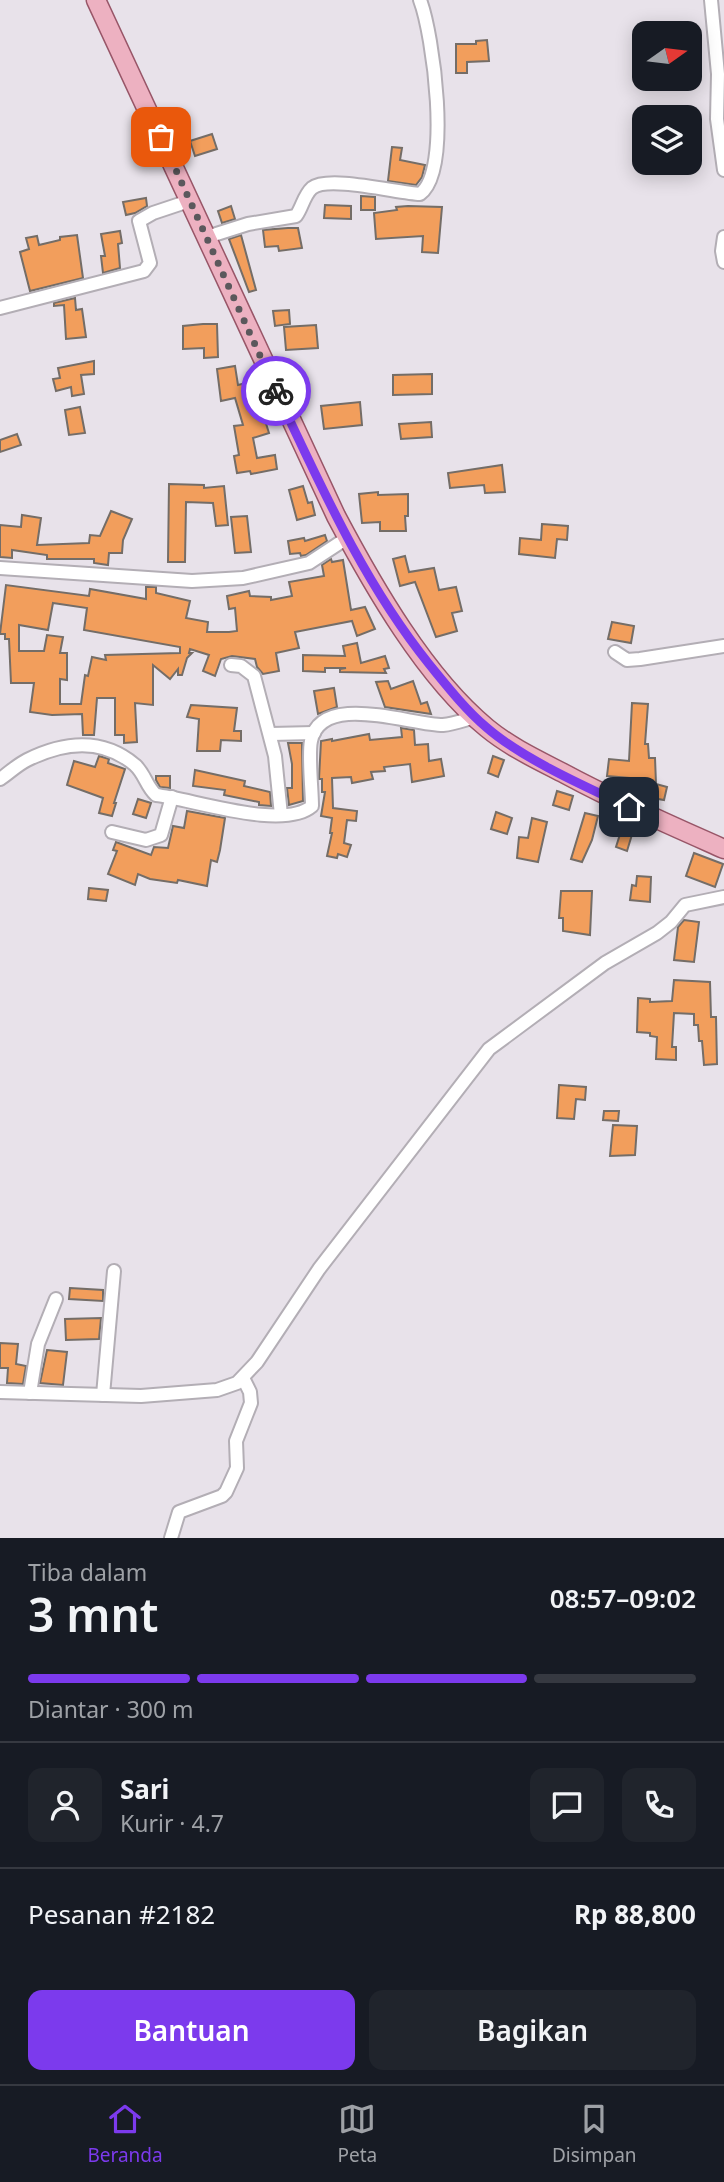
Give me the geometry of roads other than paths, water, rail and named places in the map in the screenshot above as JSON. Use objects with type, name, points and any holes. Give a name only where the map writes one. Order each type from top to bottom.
[{"type":"main road","points":[[96,0],[347,538],[414,645],[449,689],[488,729],[531,757],[606,796],[724,849]]},
{"type":"street","points":[[207,237],[248,224],[296,216],[309,192],[320,185],[355,185],[420,194],[425,191],[436,153],[439,119],[432,50],[420,0]]},
{"type":"street","points":[[711,0],[718,74],[717,119],[724,170]]},
{"type":"street","points":[[0,308],[144,271],[150,263],[139,221],[153,213],[189,201]]},
{"type":"street","points":[[724,237],[724,262]]},
{"type":"street","points":[[0,568],[192,581],[243,578],[309,563],[347,538]]},
{"type":"street","points":[[615,652],[627,660],[724,646]]},
{"type":"street","points":[[231,665],[241,666],[254,676],[271,734],[281,815]]},
{"type":"street","points":[[0,779],[26,760],[66,747],[93,744],[131,762],[145,774],[151,790],[156,795],[235,812],[301,814],[312,806],[310,742],[317,726],[329,718],[362,714],[442,725],[475,717]]},
{"type":"street","points":[[271,734],[314,733]]},
{"type":"street","points":[[112,832],[146,840],[161,835],[173,797]]},
{"type":"street","points":[[0,1392],[141,1396],[217,1390],[228,1388],[243,1378],[270,1343],[318,1269],[489,1049],[605,962],[657,933],[671,922],[685,905],[724,897]]},
{"type":"street","points":[[103,1395],[114,1271]]},
{"type":"street","points":[[30,1393],[38,1344],[56,1299]]},
{"type":"street","points":[[171,1538],[179,1512],[222,1496],[237,1468],[236,1441],[249,1414],[252,1397],[243,1378]]}]
